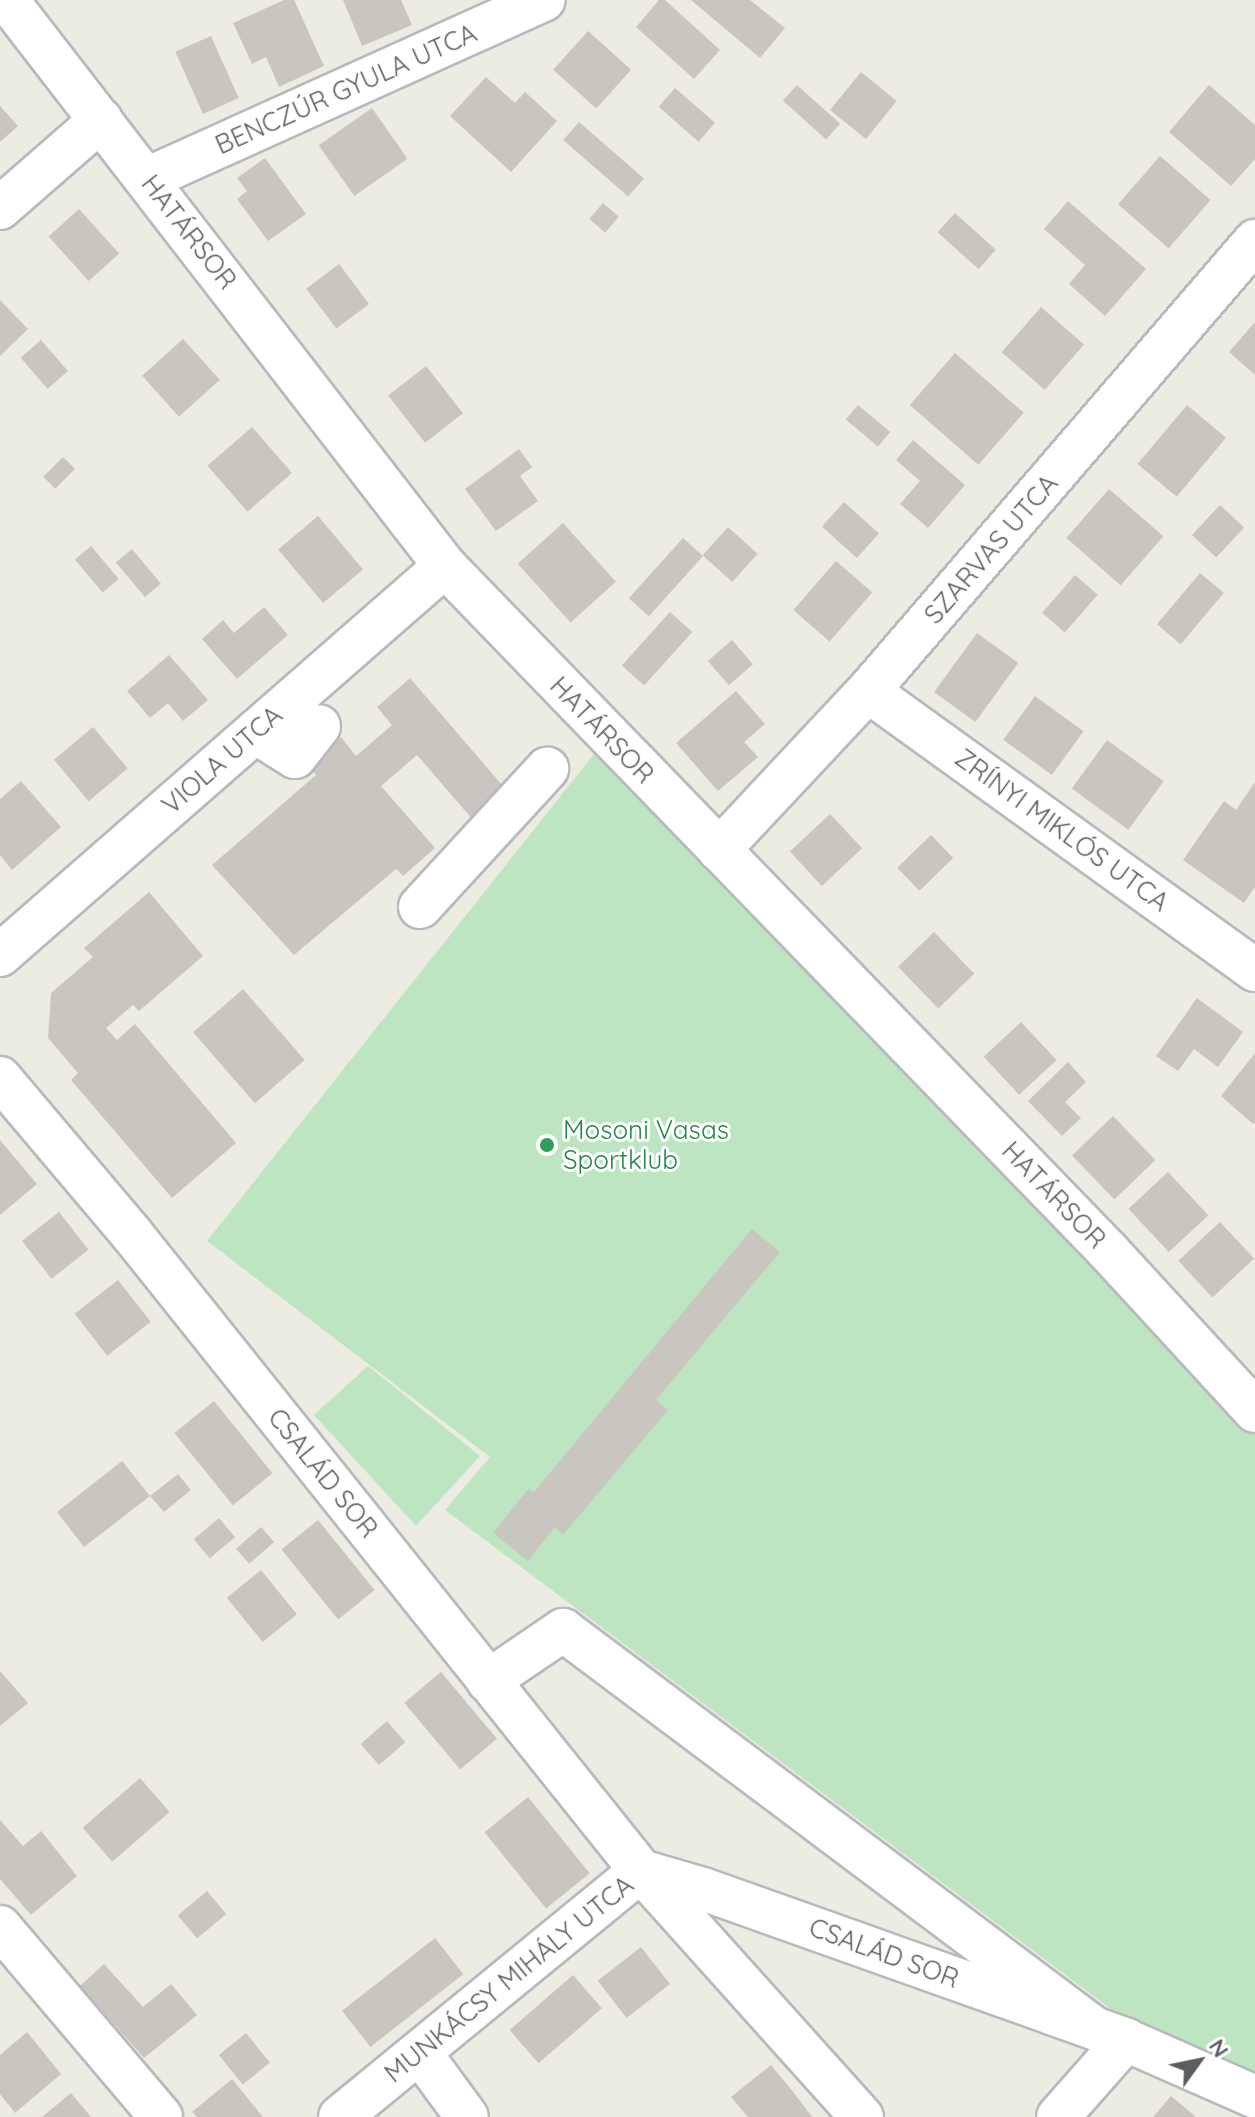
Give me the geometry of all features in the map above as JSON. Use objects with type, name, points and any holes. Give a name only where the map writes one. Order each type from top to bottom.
[{"type":"street","name":"HATÁRSOR","points":[[7,0],[149,178],[445,566],[1109,1252],[1255,1411]]},
{"type":"street","name":"BENCZÚR GYULA UTCA","points":[[149,178],[544,0]]},
{"type":"street","points":[[0,208],[101,120]]},
{"type":"street","name":"SZARVAS UTCA","points":[[719,850],[868,691],[1255,241]]},
{"type":"street","name":"VIOLA UTCA","points":[[0,955],[445,566]]},
{"type":"street","name":"ZRÍNYI MIKLÓS UTCA","points":[[868,691],[1255,970]]},
{"type":"street","points":[[420,907],[585,712]]},
{"type":"street","points":[[255,732],[295,757],[319,726]]},
{"type":"street","name":"CSALÁD SOR","points":[[0,1078],[131,1233],[641,1871],[862,2117]]},
{"type":"street","points":[[488,1681],[563,1630],[1110,2034],[1058,2117]]},
{"type":"street","name":"CSALÁD SOR","points":[[641,1871],[703,1889],[1110,2034],[1255,2097]]},
{"type":"street","name":"MUNKÁCSY MIHÁLY UTCA","points":[[340,2117],[641,1871]]},
{"type":"street","points":[[0,1927],[161,2117]]},
{"type":"street","points":[[420,2053],[467,2117]]},
{"type":"green space","points":[[594,754],[1255,1434],[1255,2080],[1116,2013],[445,1510],[490,1457],[207,1241]]},
{"type":"green space","points":[[368,1366],[480,1456],[416,1526],[314,1415]]},
{"type":"building","points":[[284,0],[294,0],[324,66],[279,87],[266,57],[252,64],[233,23]]},
{"type":"building","points":[[343,0],[401,0],[412,25],[362,46]]},
{"type":"building","points":[[659,0],[665,0],[720,50],[694,79],[636,27]]},
{"type":"building","points":[[691,0],[750,0],[785,28],[760,58]]},
{"type":"building","points":[[588,31],[631,70],[596,108],[553,70]]},
{"type":"building","points":[[211,36],[239,98],[203,114],[175,52]]},
{"type":"building","points":[[861,72],[897,101],[866,139],[830,110]]},
{"type":"building","points":[[486,77],[515,103],[525,92],[557,121],[511,172],[450,116]]},
{"type":"building","points":[[797,85],[840,124],[826,139],[783,101]]},
{"type":"building","points":[[1209,85],[1255,125],[1255,159],[1231,186],[1169,132]]},
{"type":"building","points":[[675,88],[715,123],[699,142],[659,107]]},
{"type":"building","points":[[0,106],[18,126],[0,142]]},
{"type":"building","points":[[372,108],[408,159],[354,196],[319,145]]},
{"type":"building","points":[[579,122],[644,178],[628,197],[563,140]]},
{"type":"building","points":[[1160,156],[1211,200],[1169,248],[1118,204]]},
{"type":"building","points":[[265,158],[306,214],[268,241],[237,199],[247,191],[237,178]]},
{"type":"building","points":[[1068,201],[1146,269],[1105,316],[1069,284],[1085,265],[1044,229]]},
{"type":"building","points":[[603,203],[619,217],[605,233],[589,219]]},
{"type":"building","points":[[79,209],[119,254],[89,281],[49,236]]},
{"type":"building","points":[[955,213],[996,250],[978,269],[938,232]]},
{"type":"building","points":[[339,264],[369,304],[336,329],[306,289]]},
{"type":"building","points":[[0,300],[28,329],[0,356]]},
{"type":"building","points":[[1041,307],[1084,344],[1045,390],[1002,352]]},
{"type":"building","points":[[1255,322],[1255,375],[1229,352]]},
{"type":"building","points":[[183,339],[220,380],[179,417],[142,376]]},
{"type":"building","points":[[41,340],[68,371],[48,389],[21,358]]},
{"type":"building","points":[[955,353],[1024,413],[978,465],[910,405]]},
{"type":"building","points":[[426,366],[463,413],[425,443],[388,396]]},
{"type":"building","points":[[858,405],[890,432],[878,447],[846,420]]},
{"type":"building","points":[[1187,405],[1226,438],[1177,497],[1138,464]]},
{"type":"building","points":[[252,427],[292,473],[247,512],[207,466]]},
{"type":"building","points":[[913,440],[965,485],[928,528],[900,504],[920,481],[896,460]]},
{"type":"building","points":[[519,449],[532,467],[520,476],[538,501],[496,531],[465,489]]},
{"type":"building","points":[[63,457],[75,469],[55,489],[43,477]]},
{"type":"building","points":[[1109,489],[1163,536],[1121,585],[1066,538]]},
{"type":"building","points":[[844,502],[879,533],[857,558],[822,527]]},
{"type":"building","points":[[1220,505],[1244,528],[1216,557],[1192,535]]},
{"type":"building","points":[[318,516],[363,570],[323,603],[278,549]]},
{"type":"building","points":[[563,523],[616,582],[571,623],[518,564]]},
{"type":"building","points":[[728,527],[758,554],[732,582],[703,555]]},
{"type":"building","points":[[683,538],[703,556],[649,616],[629,598]]},
{"type":"building","points":[[91,546],[119,579],[103,592],[75,559]]},
{"type":"building","points":[[132,549],[161,583],[145,597],[116,562]]},
{"type":"building","points":[[836,561],[872,592],[830,642],[793,610]]},
{"type":"building","points":[[1200,573],[1224,593],[1181,644],[1157,624]]},
{"type":"building","points":[[1075,575],[1098,595],[1065,632],[1042,613]]},
{"type":"building","points":[[264,607],[288,635],[237,679],[202,639],[223,620],[234,633]]},
{"type":"building","points":[[670,612],[692,632],[644,686],[622,666]]},
{"type":"building","points":[[977,633],[1018,663],[975,722],[934,692]]},
{"type":"building","points":[[732,640],[753,664],[729,685],[708,661]]},
{"type":"building","points":[[169,655],[208,700],[183,721],[168,703],[150,718],[127,691]]},
{"type":"building","points":[[410,678],[514,799],[480,828],[417,755],[381,786],[435,848],[403,876],[396,869],[294,955],[212,865],[316,775],[309,765],[341,737],[356,756],[392,725],[377,707]]},
{"type":"building","points":[[736,691],[765,724],[744,742],[758,757],[718,791],[676,743]]},
{"type":"building","points":[[1035,696],[1084,731],[1052,775],[1003,740]]},
{"type":"building","points":[[93,727],[128,768],[89,801],[54,760]]},
{"type":"building","points":[[1107,740],[1164,781],[1128,830],[1072,789]]},
{"type":"building","points":[[21,781],[61,827],[12,870],[0,855],[0,799]]},
{"type":"building","points":[[1255,782],[1255,887],[1244,903],[1183,860],[1224,801],[1236,810]]},
{"type":"building","points":[[830,814],[862,848],[822,886],[790,852]]},
{"type":"building","points":[[931,835],[953,858],[919,891],[897,868]]},
{"type":"building","points":[[149,892],[203,956],[139,1011],[133,1005],[106,1028],[117,1040],[135,1024],[236,1143],[172,1198],[71,1080],[78,1073],[48,1038],[51,993],[93,957],[84,948]]},
{"type":"building","points":[[934,932],[974,974],[938,1008],[898,967]]},
{"type":"building","points":[[243,989],[305,1060],[255,1103],[193,1032]]},
{"type":"building","points":[[1197,998],[1243,1032],[1218,1067],[1194,1049],[1178,1071],[1156,1056]]},
{"type":"building","points":[[1021,1022],[1056,1060],[1019,1095],[984,1057]]},
{"type":"building","points":[[1255,1053],[1255,1122],[1253,1124],[1221,1096]]},
{"type":"building","points":[[1068,1062],[1086,1082],[1065,1102],[1081,1118],[1062,1136],[1028,1101]]},
{"type":"building","points":[[1113,1116],[1155,1160],[1114,1199],[1072,1156]]},
{"type":"building","points":[[0,1140],[37,1184],[0,1215]]},
{"type":"building","points":[[1168,1172],[1208,1215],[1169,1252],[1129,1209]]},
{"type":"building","points":[[59,1212],[89,1250],[52,1279],[22,1241]]},
{"type":"building","points":[[1220,1222],[1254,1259],[1212,1297],[1178,1261]]},
{"type":"building","points":[[752,1229],[780,1252],[656,1400],[668,1410],[563,1535],[555,1527],[528,1561],[493,1533],[528,1489],[534,1492]]},
{"type":"building","points":[[118,1280],[151,1322],[107,1356],[75,1314]]},
{"type":"building","points":[[214,1401],[273,1473],[233,1505],[174,1433]]},
{"type":"building","points":[[122,1461],[150,1496],[84,1547],[57,1512]]},
{"type":"building","points":[[178,1474],[191,1490],[164,1512],[150,1496]]},
{"type":"building","points":[[219,1518],[235,1537],[210,1558],[194,1539]]},
{"type":"building","points":[[318,1520],[375,1590],[338,1620],[281,1550]]},
{"type":"building","points":[[261,1527],[274,1542],[249,1564],[236,1549]]},
{"type":"building","points":[[261,1570],[297,1614],[263,1642],[227,1598]]},
{"type":"building","points":[[0,1671],[28,1703],[0,1726]]},
{"type":"building","points":[[441,1672],[497,1739],[460,1769],[404,1703]]},
{"type":"building","points":[[387,1721],[405,1742],[379,1765],[361,1744]]},
{"type":"building","points":[[140,1778],[170,1812],[112,1862],[83,1828]]},
{"type":"building","points":[[528,1797],[590,1873],[546,1908],[484,1832]]},
{"type":"building","points":[[0,1820],[23,1846],[41,1831],[77,1876],[31,1915],[0,1879]]},
{"type":"building","points":[[207,1891],[226,1914],[197,1938],[178,1915]]},
{"type":"building","points":[[435,1938],[463,1974],[370,2047],[342,2011]]},
{"type":"building","points":[[641,1947],[670,1984],[627,2018],[598,1981]]},
{"type":"building","points":[[104,1964],[143,2007],[171,1984],[197,2015],[144,2058],[80,1986]]},
{"type":"building","points":[[573,1975],[602,2008],[538,2063],[510,2030]]},
{"type":"building","points":[[27,2032],[61,2074],[15,2113],[0,2094],[0,2055]]},
{"type":"building","points":[[246,2033],[270,2063],[243,2085],[219,2055]]},
{"type":"building","points":[[771,2065],[812,2117],[748,2117],[731,2097]]},
{"type":"building","points":[[232,2079],[263,2117],[197,2117],[192,2112]]},
{"type":"building","points":[[71,2093],[91,2117],[42,2117]]},
{"type":"building","points":[[1171,2096],[1196,2117],[1153,2117]]},
{"type":"place","name":"Mosoni Vasas Sportklub","points":[[547,1145]]}]
